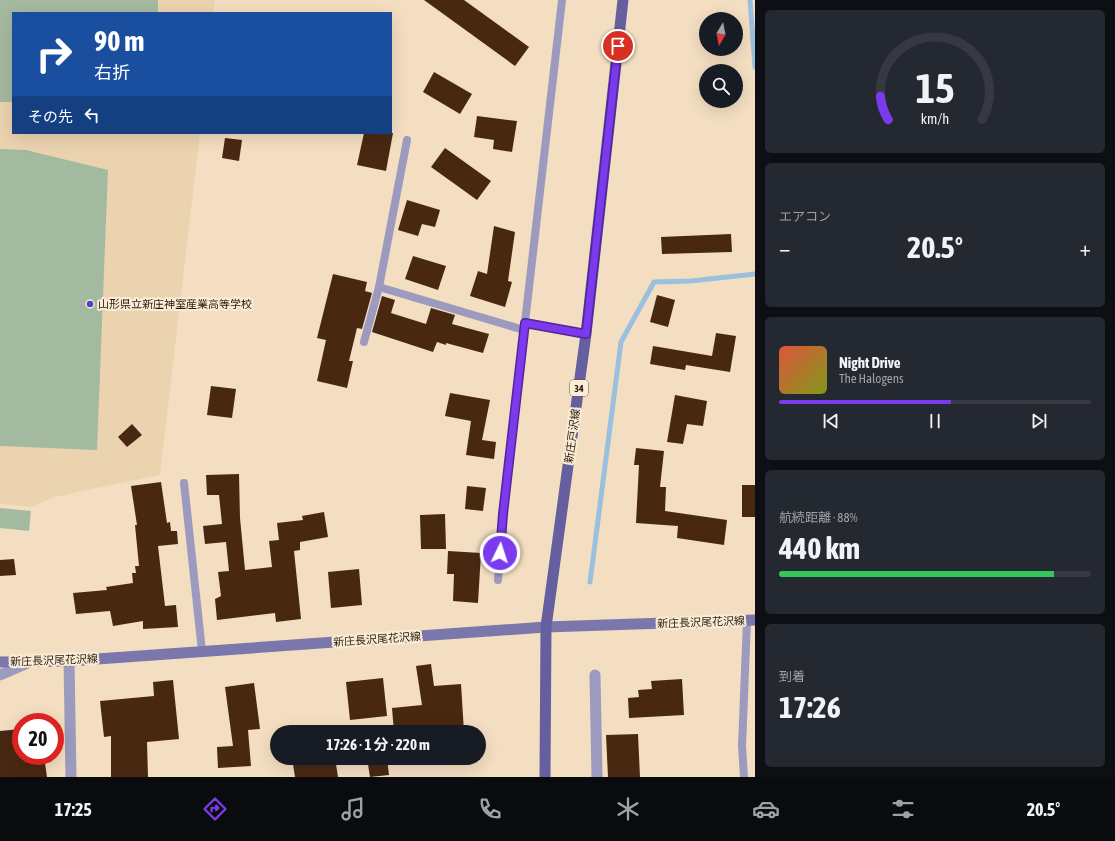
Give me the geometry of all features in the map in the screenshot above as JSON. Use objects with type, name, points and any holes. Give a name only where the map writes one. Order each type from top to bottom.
[{"type":"main road","name":"新庄戸沢線","points":[[545,777],[546,627],[586,334],[623,0]]},
{"type":"main road","name":"新庄長沢尾花沢線","points":[[0,662],[69,660],[546,627],[751,621]]},
{"type":"street","points":[[0,675],[34,660]]},
{"type":"street","points":[[69,660],[71,777]]},
{"type":"street","points":[[595,675],[596,777]]},
{"type":"lane","points":[[498,580],[503,514],[562,0]]},
{"type":"lane","points":[[364,342],[378,287],[407,140]]},
{"type":"lane","points":[[378,287],[525,327],[586,334]]},
{"type":"lane","points":[[184,483],[202,651]]},
{"type":"lane","points":[[744,777],[742,746],[751,621]]},
{"type":"shaded area","name":"山形県立新庄神室産業高等学校","points":[[0,0],[215,0],[213,12],[12,12],[12,134],[200,134],[160,475],[54,497],[32,507],[0,504]]},
{"type":"green space","points":[[0,0],[158,0],[158,12],[12,12],[12,102],[0,102]]},
{"type":"green space","points":[[0,149],[26,150],[108,170],[97,450],[0,446]]},
{"type":"green space","points":[[0,508],[31,511],[29,531],[0,528]]},
{"type":"building","points":[[424,0],[464,0],[529,47],[515,66]]},
{"type":"building","points":[[434,72],[472,94],[460,114],[423,92]]},
{"type":"building","points":[[477,116],[517,121],[512,152],[493,149],[494,140],[474,137]]},
{"type":"building","points":[[393,133],[386,171],[357,165],[364,134]]},
{"type":"building","points":[[225,138],[242,140],[239,161],[222,158]]},
{"type":"building","points":[[445,148],[491,181],[477,200],[431,167]]},
{"type":"building","points":[[407,200],[440,210],[435,227],[422,224],[418,236],[398,230]]},
{"type":"building","points":[[494,226],[515,232],[508,281],[512,282],[505,307],[470,296],[478,271],[487,274]]},
{"type":"building","points":[[731,234],[732,252],[662,254],[661,237]]},
{"type":"building","points":[[413,256],[446,266],[438,290],[405,279]]},
{"type":"building","points":[[333,274],[367,282],[365,291],[372,293],[362,329],[357,328],[349,361],[353,361],[347,388],[317,381],[326,340],[317,338]]},
{"type":"building","points":[[657,295],[675,300],[668,327],[650,322]]},
{"type":"building","points":[[382,296],[395,300],[391,313],[426,324],[431,308],[455,315],[452,324],[489,334],[483,353],[437,342],[433,352],[372,332]]},
{"type":"building","points":[[716,333],[736,336],[730,372],[686,365],[685,370],[650,364],[653,346],[712,356]]},
{"type":"building","points":[[211,386],[236,389],[232,418],[207,415]]},
{"type":"building","points":[[450,393],[490,400],[482,440],[496,442],[494,459],[466,455],[471,421],[445,416]]},
{"type":"building","points":[[675,395],[707,401],[703,426],[687,424],[683,444],[667,442]]},
{"type":"building","points":[[132,424],[142,435],[127,447],[118,437]]},
{"type":"building","points":[[636,448],[664,451],[660,487],[666,487],[665,511],[727,520],[724,545],[677,538],[678,526],[636,523],[639,465],[634,465]]},
{"type":"building","points":[[239,474],[240,518],[245,570],[272,567],[269,541],[279,540],[277,523],[303,520],[302,516],[324,512],[328,537],[300,542],[300,550],[294,551],[301,619],[276,622],[275,613],[217,620],[215,599],[221,596],[218,572],[229,571],[226,542],[205,544],[203,526],[222,524],[219,495],[207,495],[206,475]]},
{"type":"building","points":[[161,482],[167,523],[170,522],[171,531],[177,531],[178,544],[158,546],[165,606],[176,605],[178,627],[143,629],[143,621],[113,626],[110,611],[76,614],[73,593],[107,590],[106,587],[133,583],[132,573],[136,573],[135,566],[139,566],[135,525],[137,525],[131,486]]},
{"type":"building","points":[[742,485],[755,485],[755,517],[742,517]]},
{"type":"building","points":[[467,486],[486,488],[483,511],[465,509]]},
{"type":"building","points":[[445,514],[446,549],[421,549],[420,515]]},
{"type":"building","points":[[448,551],[481,553],[478,603],[453,601],[454,574],[447,574]]},
{"type":"building","points":[[14,559],[16,575],[0,576],[0,560]]},
{"type":"building","points":[[359,569],[362,605],[331,608],[328,572]]},
{"type":"building","points":[[431,664],[434,686],[461,684],[464,725],[393,725],[392,708],[422,705],[416,666]]},
{"type":"building","points":[[383,678],[387,716],[350,720],[346,682]]},
{"type":"building","points":[[682,679],[684,715],[629,718],[628,698],[639,697],[638,690],[652,689],[651,681]]},
{"type":"building","points":[[173,680],[179,739],[147,742],[148,777],[111,777],[111,736],[104,737],[100,701],[154,696],[153,682]]},
{"type":"building","points":[[254,683],[260,729],[248,730],[251,766],[218,768],[217,747],[233,746],[225,687]]},
{"type":"building","points":[[12,730],[12,765],[45,765],[47,777],[0,777],[0,731]]},
{"type":"building","points":[[638,734],[640,777],[608,777],[606,735]]},
{"type":"building","points":[[293,765],[336,765],[338,777],[295,777]]},
{"type":"building","points":[[368,765],[388,765],[389,775],[370,777]]},
{"type":"waterway","points":[[750,0],[755,67]]},
{"type":"waterway","points":[[590,582],[621,342],[654,282],[691,281],[755,274]]},
{"type":"place","name":"山形県立新庄神室産業高等学校","points":[[90,304]]},
{"type":"route","points":[[500,553],[503,514],[525,323],[586,334],[618,46]]}]
